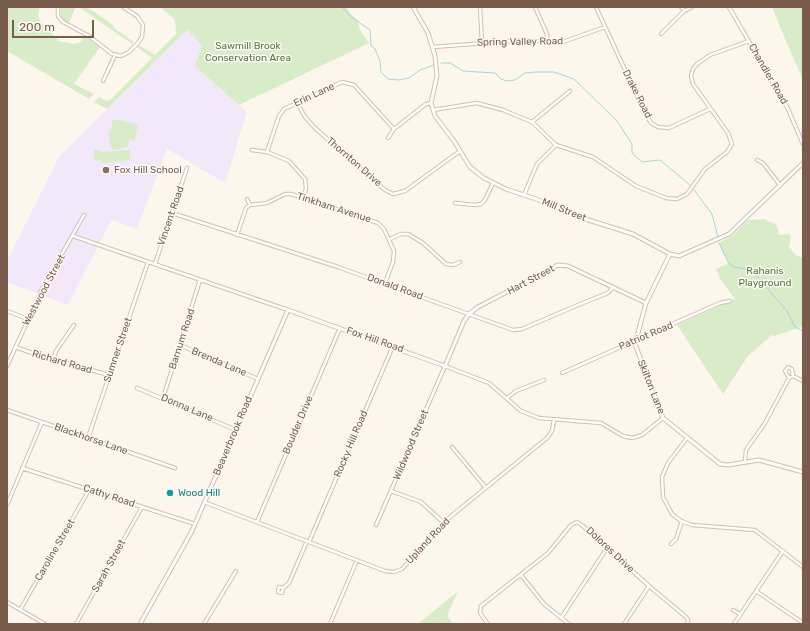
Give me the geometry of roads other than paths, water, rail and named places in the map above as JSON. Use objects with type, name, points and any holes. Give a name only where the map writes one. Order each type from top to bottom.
[{"type":"street","points":[[58,7],[57,14],[61,21],[89,36],[115,55],[125,55],[142,37],[143,25],[137,16],[123,7]]},
{"type":"street","name":"Mill Street","points":[[413,7],[428,33],[433,47],[437,76],[431,103],[432,111],[436,119],[454,140],[470,167],[492,183],[576,216],[633,234],[670,254]]},
{"type":"street","points":[[480,7],[482,43]]},
{"type":"street","points":[[534,7],[547,35],[548,43]]},
{"type":"street","name":"Drake Road","points":[[596,7],[647,118],[651,122],[658,127],[669,128],[710,109]]},
{"type":"street","points":[[681,7],[685,10]]},
{"type":"street","points":[[661,34],[685,10],[692,7]]},
{"type":"street","name":"Chandler Road","points":[[729,7],[788,109],[803,144]]},
{"type":"street","name":"Spring Valley Road","points":[[433,47],[525,40],[548,43],[565,42],[605,27]]},
{"type":"street","points":[[432,111],[482,103],[503,110],[532,122],[556,145],[593,157],[640,188],[667,199],[679,199],[687,194],[705,169],[727,152],[731,146],[729,135],[692,82],[691,76],[694,68],[700,61],[714,53],[749,41]]},
{"type":"street","points":[[103,82],[115,55]]},
{"type":"street","name":"Erin Lane","points":[[267,152],[282,112],[297,102],[338,83],[350,83],[356,87],[394,129]]},
{"type":"street","points":[[532,122],[570,91]]},
{"type":"street","name":"Thornton Drive","points":[[297,102],[305,117],[315,128],[385,190],[393,194],[405,191],[460,151]]},
{"type":"street","points":[[388,138],[394,129],[426,104],[431,103]]},
{"type":"street","points":[[524,195],[537,164],[556,145]]},
{"type":"street","points":[[252,150],[267,152],[287,160],[301,172],[306,183],[304,198]]},
{"type":"street","points":[[757,160],[762,163],[780,185]]},
{"type":"street","points":[[670,254],[678,256],[684,255],[725,237],[803,163]]},
{"type":"street","name":"Vincent Road","points":[[155,264],[187,168]]},
{"type":"street","points":[[455,203],[475,205],[481,204],[485,200],[492,183]]},
{"type":"street","name":"Tinkham Avenue","points":[[250,204],[267,203],[287,194],[304,198],[377,222],[384,229],[390,239],[394,255],[385,283]]},
{"type":"street","points":[[237,235],[246,208],[250,204],[248,199]]},
{"type":"street","name":"Donald Road","points":[[172,213],[385,283],[512,329],[519,330],[607,293],[613,287]]},
{"type":"street","name":"Westwood Street","points":[[7,366],[28,319],[84,215]]},
{"type":"street","points":[[390,239],[401,234],[408,234],[423,243],[446,264],[453,265],[460,262]]},
{"type":"street","name":"Fox Hill Road","points":[[73,236],[393,346],[489,383],[528,415],[554,420],[601,423],[622,435],[632,438],[642,435],[663,418]]},
{"type":"street","name":"Skilton Lane","points":[[670,254],[646,303],[636,340],[636,350],[663,418],[720,464],[728,465],[745,461],[765,461],[803,472]]},
{"type":"street","name":"Sumner Street","points":[[88,438],[148,262]]},
{"type":"street","name":"Hart Street","points":[[445,366],[464,321],[469,314],[478,307],[560,265],[567,266],[646,303]]},
{"type":"street","name":"Barnum Road","points":[[163,398],[200,280]]},
{"type":"street","name":"Patriot Road","points":[[562,373],[720,303],[730,301]]},
{"type":"street","name":"Beaverbrook Road","points":[[140,624],[195,524],[288,310]]},
{"type":"street","points":[[7,311],[28,319]]},
{"type":"street","points":[[53,360],[55,352],[74,325]]},
{"type":"street","name":"Boulder Drive","points":[[257,522],[340,328]]},
{"type":"street","name":"Brenda Lane","points":[[180,345],[258,379]]},
{"type":"street","name":"Rocky Hill Road","points":[[283,588],[291,581],[393,346]]},
{"type":"street","name":"Richard Road","points":[[15,347],[53,360],[109,375]]},
{"type":"street","name":"Wildwood Street","points":[[376,525],[445,366]]},
{"type":"street","points":[[789,378],[785,371],[788,368],[793,369],[793,376]]},
{"type":"street","points":[[745,461],[746,450],[765,423],[789,378],[793,376]]},
{"type":"street","points":[[793,376],[803,381]]},
{"type":"street","points":[[507,398],[520,389],[544,380]]},
{"type":"street","name":"Donna Lane","points":[[137,388],[236,430]]},
{"type":"street","name":"Blackhorse Lane","points":[[7,410],[175,468]]},
{"type":"street","name":"Upland Road","points":[[204,502],[388,572],[398,571],[444,523],[547,438],[552,431],[554,420]]},
{"type":"street","points":[[7,505],[42,422]]},
{"type":"street","points":[[687,438],[668,462],[662,481],[662,493],[666,505],[672,514],[682,521],[696,526],[753,529],[803,567]]},
{"type":"street","points":[[452,447],[486,488]]},
{"type":"street","name":"Cathy Road","points":[[22,468],[195,524]]},
{"type":"street","name":"Caroline Street","points":[[20,610],[89,490]]},
{"type":"street","points":[[391,491],[421,502],[444,523]]},
{"type":"street","name":"Sarah Street","points":[[76,624],[142,507]]},
{"type":"street","points":[[671,544],[676,538],[682,521]]},
{"type":"street","name":"Dolores Drive","points":[[488,624],[479,610],[481,606],[551,550],[575,522],[582,524],[688,622]]},
{"type":"street","points":[[561,618],[607,548]]},
{"type":"street","points":[[734,624],[783,551]]},
{"type":"street","points":[[330,624],[357,560]]},
{"type":"street","points":[[204,624],[236,571]]},
{"type":"street","points":[[521,575],[539,599],[569,624]]},
{"type":"street","points":[[624,624],[649,586]]},
{"type":"street","points":[[756,591],[803,623]]},
{"type":"street","points":[[7,602],[45,624]]},
{"type":"street","points":[[733,610],[740,614]]},
{"type":"waterway","points":[[342,7],[354,19],[370,30],[371,45],[375,49],[380,61],[381,72],[388,79],[398,80],[409,78],[420,70],[434,65]]},
{"type":"waterway","points":[[441,63],[450,63],[463,71],[495,73],[501,79],[507,81],[515,80],[525,73],[536,72],[554,72],[574,79],[617,121],[632,144],[632,153],[642,162],[660,160],[690,185]]},
{"type":"waterway","points":[[694,190],[712,214],[718,237]]},
{"type":"waterway","points":[[719,243],[729,264],[734,267],[747,269],[754,273],[787,311],[795,327],[803,331]]},
{"type":"place","name":"Fox Hill School","points":[[106,170]]},
{"type":"place","name":"Wood Hill","points":[[170,493]]},
{"type":"park label","name":"Sawmill Brook Conservation Area","points":[[248,52]]},
{"type":"park label","name":"Rahanis Playground","points":[[765,276]]}]
